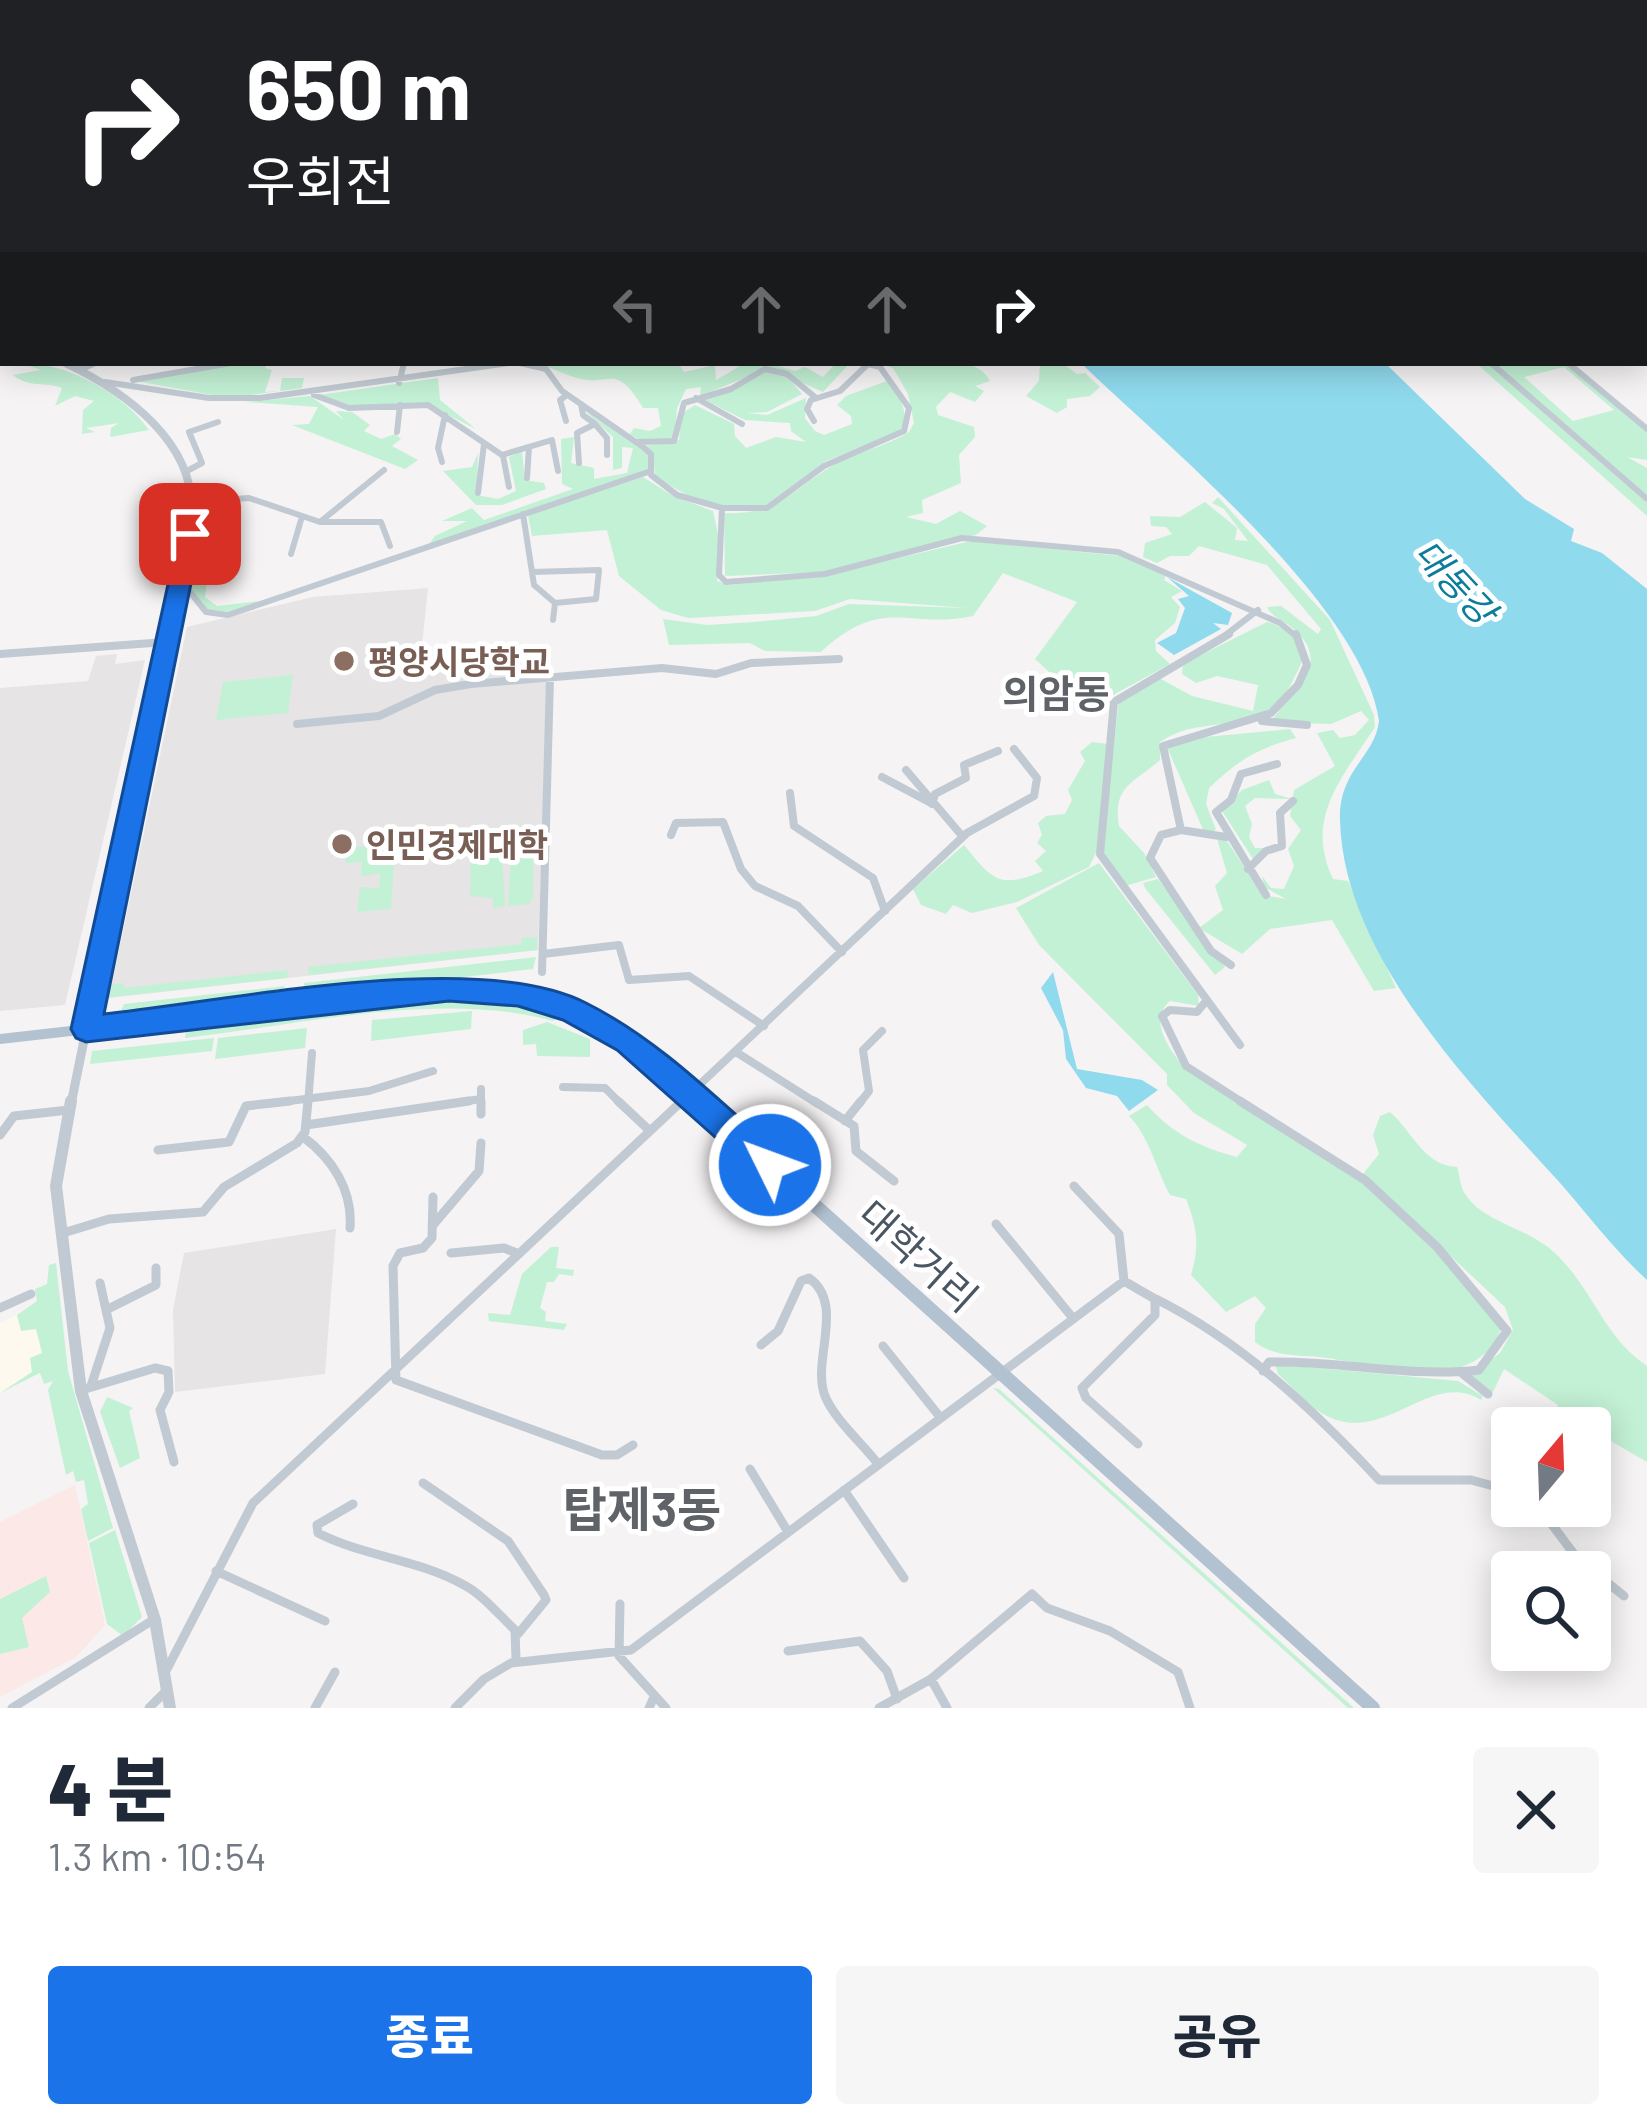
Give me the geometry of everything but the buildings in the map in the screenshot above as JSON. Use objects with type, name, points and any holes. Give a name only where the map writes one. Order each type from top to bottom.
[{"type":"main road","name":"대학거리","points":[[0,1039],[383,994],[487,990],[550,1002],[590,1018],[628,1041],[689,1093],[1373,1708]]},
{"type":"street","points":[[71,366],[105,382],[158,424],[184,472],[190,502],[181,581],[56,1186],[86,1389],[155,1620],[170,1708]]},
{"type":"street","points":[[80,370],[89,366]]},
{"type":"street","points":[[105,382],[212,366]]},
{"type":"street","points":[[398,384],[403,366]]},
{"type":"street","points":[[459,372],[472,366]]},
{"type":"street","points":[[125,380],[216,399],[398,384],[492,366]]},
{"type":"street","points":[[533,366],[546,369],[607,437],[608,455]]},
{"type":"street","points":[[814,421],[807,410],[814,397],[840,391],[869,366]]},
{"type":"street","points":[[582,409],[637,442],[650,454],[651,471],[677,495],[722,508],[767,508],[836,459],[898,436],[910,420],[893,377],[876,366]]},
{"type":"street","points":[[1494,366],[1647,499]]},
{"type":"street","points":[[1572,366],[1647,429]]},
{"type":"street","points":[[637,442],[674,441],[679,435],[678,410],[765,369],[788,374],[814,397]]},
{"type":"street","points":[[312,393],[350,408],[428,405],[502,455],[509,465],[509,487]]},
{"type":"street","points":[[567,395],[560,400],[566,418],[582,409]]},
{"type":"street","points":[[696,398],[742,424]]},
{"type":"street","points":[[398,433],[400,405]]},
{"type":"street","points":[[442,462],[438,448],[445,415]]},
{"type":"street","points":[[184,472],[202,463],[189,431],[218,422]]},
{"type":"street","points":[[579,463],[577,433],[595,424]]},
{"type":"street","points":[[502,455],[555,441],[558,471]]},
{"type":"street","points":[[478,493],[484,443]]},
{"type":"street","points":[[527,478],[529,446]]},
{"type":"street","points":[[320,522],[384,470]]},
{"type":"street","points":[[181,581],[206,612],[228,615],[651,471]]},
{"type":"street","points":[[190,502],[249,498],[301,520],[381,522],[390,546]]},
{"type":"street","points":[[722,508],[718,526],[724,548],[719,575],[726,582],[794,579],[946,541],[987,539],[1118,552],[1258,610],[1297,634],[1308,658],[1293,695],[1262,722]]},
{"type":"street","points":[[524,514],[532,572],[537,590],[555,603],[596,599],[599,570],[532,572]]},
{"type":"street","points":[[291,554],[301,520]]},
{"type":"street","points":[[554,620],[555,603]]},
{"type":"street","points":[[1240,1045],[1102,862],[1114,703],[1234,631],[1258,610]]},
{"type":"street","points":[[0,654],[167,642]]},
{"type":"street","points":[[297,724],[374,717],[435,690],[471,684],[662,668],[716,674],[752,663],[838,658]]},
{"type":"street","points":[[471,684],[473,664]]},
{"type":"street","points":[[542,972],[550,678]]},
{"type":"street","points":[[1181,830],[1165,743],[1262,722],[1307,725]]},
{"type":"street","points":[[148,1708],[165,1683],[253,1503],[963,837],[1038,791],[1033,769],[1014,748]]},
{"type":"street","points":[[932,804],[935,794],[966,778],[964,765],[998,752]]},
{"type":"street","points":[[1265,895],[1216,812],[1229,802],[1239,776],[1277,764]]},
{"type":"street","points":[[906,770],[963,837]]},
{"type":"street","points":[[882,777],[932,804]]},
{"type":"street","points":[[790,793],[794,826],[873,878],[885,912]]},
{"type":"street","points":[[1248,868],[1266,850],[1282,846],[1280,813],[1293,801]]},
{"type":"street","points":[[671,835],[676,823],[723,822],[741,869],[755,886],[798,906],[842,952]]},
{"type":"street","points":[[1226,836],[1201,837],[1181,830],[1161,836],[1150,858],[1211,951],[1231,965]]},
{"type":"street","points":[[543,954],[619,945],[629,980],[688,976],[764,1026]]},
{"type":"street","points":[[1207,1000],[1197,1012],[1170,1010],[1162,1016],[1186,1066],[1365,1180],[1438,1247],[1504,1324],[1496,1351],[1479,1370],[1376,1374],[1300,1360],[1269,1362],[1263,1371]]},
{"type":"street","points":[[845,1121],[869,1091],[863,1050],[882,1031]]},
{"type":"street","points":[[736,1052],[854,1126],[856,1151],[894,1181]]},
{"type":"street","points":[[62,1234],[109,1219],[203,1212],[224,1187],[285,1154],[304,1131],[312,1053]]},
{"type":"street","points":[[158,1150],[229,1142],[246,1106],[368,1091],[433,1071]]},
{"type":"street","points":[[562,1087],[605,1088],[649,1130]]},
{"type":"street","points":[[304,1131],[480,1094],[481,1114]]},
{"type":"street","points":[[0,1135],[14,1116],[69,1110]]},
{"type":"street","points":[[304,1131],[329,1155],[349,1201],[350,1228]]},
{"type":"street","points":[[432,1226],[448,1217],[464,1185],[479,1172],[481,1144]]},
{"type":"street","points":[[1074,1186],[1119,1234],[1124,1281]]},
{"type":"street","points":[[433,1197],[428,1244],[400,1253],[394,1266],[392,1374],[403,1385],[602,1455],[617,1455],[633,1445]]},
{"type":"street","points":[[996,1224],[1072,1317]]},
{"type":"street","points":[[451,1253],[510,1248],[519,1254]]},
{"type":"street","points":[[106,1310],[156,1286],[156,1268]]},
{"type":"street","points":[[761,1346],[778,1331],[800,1281],[808,1278],[820,1285],[826,1306],[824,1395],[878,1464]]},
{"type":"street","points":[[1124,1281],[1309,1406],[1379,1480],[1471,1480],[1491,1485]]},
{"type":"street","points":[[455,1708],[483,1677],[516,1659],[619,1656],[1124,1281]]},
{"type":"street","points":[[86,1389],[110,1331],[100,1283]]},
{"type":"street","points":[[0,1308],[32,1294]]},
{"type":"street","points":[[1138,1444],[1086,1398],[1082,1388],[1155,1316],[1155,1299]]},
{"type":"street","points":[[883,1346],[940,1417]]},
{"type":"street","points":[[86,1389],[155,1368],[168,1371],[169,1392],[160,1410],[174,1462]]},
{"type":"street","points":[[1462,1373],[1488,1394]]},
{"type":"street","points":[[750,1468],[788,1532]]},
{"type":"street","points":[[424,1483],[508,1541],[544,1595],[542,1606],[517,1636],[516,1659]]},
{"type":"street","points":[[844,1490],[904,1578]]},
{"type":"street","points":[[353,1504],[317,1525],[318,1533],[349,1549],[406,1562],[468,1586],[482,1594],[517,1636]]},
{"type":"street","points":[[1554,1527],[1577,1558],[1624,1596]]},
{"type":"street","points":[[216,1571],[325,1621]]},
{"type":"street","points":[[879,1708],[932,1679],[1032,1594],[1046,1608],[1110,1631],[1178,1672],[1190,1708]]},
{"type":"street","points":[[620,1604],[619,1656],[652,1702],[666,1708]]},
{"type":"street","points":[[12,1708],[155,1620]]},
{"type":"street","points":[[788,1651],[860,1641],[886,1671],[897,1699]]},
{"type":"street","points":[[315,1708],[335,1672]]},
{"type":"street","points":[[932,1679],[947,1708]]},
{"type":"shaded area","name":"인민경제대학","points":[[428,588],[421,655],[510,646],[507,678],[548,682],[538,950],[109,998],[187,627],[313,597]]},
{"type":"shaded area","points":[[117,654],[115,664],[145,660],[65,1005],[0,1011],[0,688],[88,681],[96,656]]},
{"type":"shaded area","points":[[336,1229],[325,1374],[175,1392],[173,1310],[184,1253]]},
{"type":"shaded area","points":[[37,1305],[50,1369],[0,1393],[0,1323]]},
{"type":"shaded area","points":[[75,1485],[105,1625],[76,1657],[0,1697],[0,1522]]},
{"type":"green space","points":[[30,366],[57,368],[93,383],[125,404],[149,430],[110,437],[111,428],[119,423],[86,428],[95,432],[82,434],[83,410],[94,401],[75,396],[55,406],[62,388],[13,375],[41,370]]},
{"type":"green space","points":[[218,366],[266,366],[272,370],[265,392],[280,391],[228,398],[136,381]]},
{"type":"green space","points":[[544,366],[680,366],[684,372],[715,366],[716,380],[740,366],[778,366],[795,371],[805,367],[823,377],[833,366],[847,366],[823,392],[769,368],[700,396],[701,387],[686,389],[677,408],[675,439],[638,439],[630,434],[634,428],[650,431],[661,426],[658,408],[643,408],[617,380],[584,380]]},
{"type":"green space","points":[[887,366],[973,366],[990,381],[975,386],[984,391],[975,402],[950,392],[936,407],[938,415],[974,427],[975,437],[959,455],[961,483],[922,500],[923,513],[906,517],[936,524],[960,511],[987,526],[976,535],[823,572],[725,576],[724,513],[776,503],[829,468],[909,432],[914,423],[908,394],[893,368]]},
{"type":"green space","points":[[1040,366],[1066,366],[1077,374],[1085,373],[1100,387],[1090,396],[1067,399],[1067,407],[1057,413],[1026,396],[1039,381]]},
{"type":"green space","points":[[1479,366],[1490,366],[1647,503],[1647,516]]},
{"type":"green space","points":[[1498,366],[1570,366],[1647,433],[1647,460],[1627,457],[1647,468],[1647,496]],"holes":[[[1564,367],[1614,410],[1573,421],[1524,377]]]},
{"type":"green space","points":[[762,371],[786,375],[802,394],[767,412],[747,413],[767,415],[806,398],[805,418],[824,435],[852,424],[851,416],[837,405],[846,396],[887,381],[902,405],[903,425],[899,432],[826,461],[763,507],[706,502],[655,475],[653,455],[645,446],[679,440],[681,414],[695,405],[734,424],[735,436],[746,448],[776,437],[806,442],[791,431],[790,423],[745,420],[703,399],[728,392]]},
{"type":"green space","points":[[282,378],[304,378],[302,388],[280,391]]},
{"type":"green space","points":[[438,378],[440,400],[476,429],[424,403],[353,406],[319,395]]},
{"type":"green space","points":[[310,396],[344,420],[336,411],[352,412],[370,425],[364,431],[381,439],[395,434],[401,439],[392,446],[418,460],[405,469],[292,425],[309,424],[318,407],[245,402]]},
{"type":"green space","points":[[584,410],[649,455],[649,470],[427,547],[435,536],[467,521],[442,521],[472,508],[484,520],[573,489],[562,484],[561,439],[574,437],[571,463],[594,468],[594,479],[627,473],[633,448],[622,447],[622,468],[613,470],[613,437]]},
{"type":"green space","points":[[522,451],[525,480],[544,483],[546,489],[502,505],[476,505],[443,471],[472,467],[478,453],[477,495],[498,499],[516,491],[509,457]]},
{"type":"green space","points":[[643,477],[673,496],[713,511],[721,549],[717,581],[730,585],[826,575],[971,541],[1121,556],[1166,575],[1164,580],[1182,591],[1171,597],[1180,607],[1175,623],[1155,640],[1156,651],[1170,664],[1100,702],[1071,692],[1035,659],[1077,602],[1003,573],[973,616],[879,619],[843,634],[821,652],[765,651],[750,643],[669,645],[663,619],[707,625],[754,622],[816,616],[849,604],[967,608],[850,599],[815,611],[688,618],[661,610],[619,576],[607,530],[532,536],[528,515]]},
{"type":"green space","points":[[1218,497],[1330,620],[1374,715],[1375,727],[1331,799],[1323,837],[1333,879],[1348,881],[1396,988],[1374,991],[1332,920],[1270,929],[1242,954],[1199,928],[1223,910],[1215,886],[1227,873],[1217,839],[1227,841],[1263,895],[1286,899],[1264,887],[1262,876],[1271,888],[1284,889],[1294,866],[1288,849],[1301,830],[1290,816],[1294,790],[1335,766],[1317,733],[1333,730],[1340,738],[1355,735],[1369,720],[1361,711],[1331,724],[1271,722],[1304,679],[1311,656],[1296,631],[1267,607],[1281,606],[1318,634],[1321,629],[1267,565],[1199,546],[1189,556],[1170,556],[1157,563],[1143,557],[1145,543],[1172,534],[1166,527],[1151,526],[1150,516],[1180,517],[1205,502],[1237,528],[1235,540],[1248,541],[1224,509],[1212,503]]},
{"type":"green space","points":[[230,501],[216,505],[205,597],[217,606],[261,601],[231,612],[204,609],[191,589],[202,504]]},
{"type":"green space","points":[[1267,622],[1288,632],[1300,645],[1297,673],[1267,711],[1251,719],[1196,727],[1160,742],[1160,760],[1127,787],[1118,813],[1119,826],[1144,853],[1156,877],[1125,886],[1102,854],[1119,699],[1159,678],[1192,696],[1253,711],[1258,685],[1217,676],[1196,683],[1182,674],[1183,664]]},
{"type":"green space","points":[[293,675],[288,713],[216,720],[223,682]]},
{"type":"green space","points":[[1290,729],[1296,738],[1249,757],[1209,788],[1206,804],[1216,830],[1205,834],[1167,747],[1174,740]]},
{"type":"green space","points":[[1092,742],[1108,744],[1097,851],[1089,867],[1017,902],[972,913],[953,905],[946,914],[921,905],[913,889],[964,845],[997,878],[1016,880],[1043,871],[1035,861],[1046,851],[1037,843],[1042,835],[1038,823],[1046,816],[1065,814],[1072,800],[1068,790],[1085,761],[1080,752]]},
{"type":"green space","points":[[1269,780],[1275,794],[1292,799],[1255,798],[1245,806],[1252,824],[1249,837],[1255,848],[1265,848],[1255,862],[1222,811],[1242,790]]},
{"type":"green space","points":[[533,832],[533,897],[529,904],[508,906],[512,834]]},
{"type":"green space","points":[[501,835],[505,906],[493,908],[493,898],[470,896],[471,844],[475,838]]},
{"type":"green space","points":[[395,843],[391,909],[357,912],[360,887],[379,888],[380,873],[361,877],[362,862],[345,863],[347,848]]},
{"type":"green space","points":[[1099,863],[1198,995],[1199,1006],[1170,1001],[1163,1009],[1161,1028],[1175,1056],[1189,1072],[1364,1183],[1438,1253],[1501,1329],[1489,1350],[1471,1363],[1424,1372],[1281,1353],[1255,1342],[1255,1324],[1266,1308],[1255,1296],[1226,1312],[1191,1275],[1196,1236],[1186,1199],[1170,1195],[1129,1116],[1147,1105],[1177,1132],[1211,1149],[1237,1157],[1247,1145],[1194,1113],[1167,1085],[1167,1074],[1039,945],[1016,908]]},
{"type":"green space","points":[[1158,879],[1225,967],[1215,975],[1145,888],[1143,883]]},
{"type":"green space","points":[[537,937],[537,950],[308,975],[308,967],[521,944],[522,938]]},
{"type":"green space","points":[[536,957],[533,969],[315,994],[304,990],[304,983]]},
{"type":"green space","points":[[288,970],[287,978],[103,998],[106,985],[124,983],[124,988]]},
{"type":"green space","points":[[285,986],[276,998],[118,1017],[124,1004]]},
{"type":"green space","points":[[445,998],[491,999],[560,1016],[553,1021],[510,1012],[418,1009],[185,1038],[187,1026]]},
{"type":"green space","points":[[472,1011],[471,1029],[371,1041],[372,1020]]},
{"type":"green space","points":[[547,1022],[590,1039],[590,1057],[537,1056],[536,1044],[523,1045],[523,1030]]},
{"type":"green space","points":[[307,1028],[305,1048],[215,1059],[218,1038]]},
{"type":"green space","points":[[214,1038],[212,1051],[90,1064],[92,1051]]},
{"type":"green space","points":[[1390,1112],[1427,1154],[1457,1167],[1463,1191],[1484,1213],[1558,1256],[1620,1342],[1647,1366],[1647,1462],[1611,1441],[1611,1407],[1558,1407],[1504,1369],[1493,1392],[1471,1375],[1500,1353],[1513,1330],[1505,1307],[1363,1174],[1379,1154],[1373,1135],[1380,1116]]},
{"type":"green space","points":[[551,1247],[559,1247],[556,1268],[574,1270],[573,1276],[559,1274],[554,1282],[547,1282],[540,1308],[546,1312],[545,1321],[567,1324],[564,1330],[489,1321],[488,1313],[510,1315],[522,1274]]},
{"type":"green space","points":[[56,1263],[68,1371],[113,1528],[88,1541],[81,1509],[88,1504],[84,1480],[76,1482],[73,1471],[66,1475],[48,1390],[53,1381],[44,1384],[40,1373],[0,1393],[32,1372],[30,1358],[42,1353],[36,1329],[21,1331],[17,1315],[37,1301],[35,1289],[47,1284],[49,1265]]},
{"type":"green space","points":[[1275,1364],[1458,1381],[1483,1396],[1481,1400],[1444,1393],[1389,1415],[1350,1423],[1316,1409],[1278,1374]]},
{"type":"green space","points":[[993,1388],[999,1389],[1354,1708],[1348,1708]]},
{"type":"green space","points":[[107,1397],[133,1408],[129,1411],[140,1458],[120,1468],[100,1412]]},
{"type":"green space","points":[[115,1530],[142,1617],[123,1636],[107,1624],[89,1543]]},
{"type":"green space","points":[[46,1576],[50,1592],[22,1618],[29,1647],[0,1654],[0,1599]]},
{"type":"water","name":"대동강","points":[[1084,366],[1388,366],[1525,499],[1574,529],[1571,541],[1602,553],[1647,589],[1647,1280],[1454,1063],[1389,971],[1364,922],[1347,872],[1340,821],[1350,776],[1371,745],[1379,721],[1365,676],[1338,628],[1300,579],[1208,482]]},
{"type":"water","points":[[1167,577],[1232,613],[1228,625],[1213,623],[1221,629],[1174,655],[1157,643],[1176,633],[1185,608],[1178,599],[1189,596]]},
{"type":"water","points":[[1053,972],[1077,1069],[1142,1080],[1158,1090],[1129,1111],[1117,1096],[1086,1088],[1066,1059],[1063,1030],[1041,988]]},
{"type":"place","name":"평양시당학교","points":[[344,661]]},
{"type":"place","name":"인민경제대학","points":[[342,844]]},
{"type":"district","name":"의암동","points":[[1056,692]]},
{"type":"district","name":"탑제3동","points":[[642,1508]]},
{"type":"route","points":[[190,534],[86,1029],[449,988],[518,994],[571,1009],[628,1041],[770,1165]]}]
